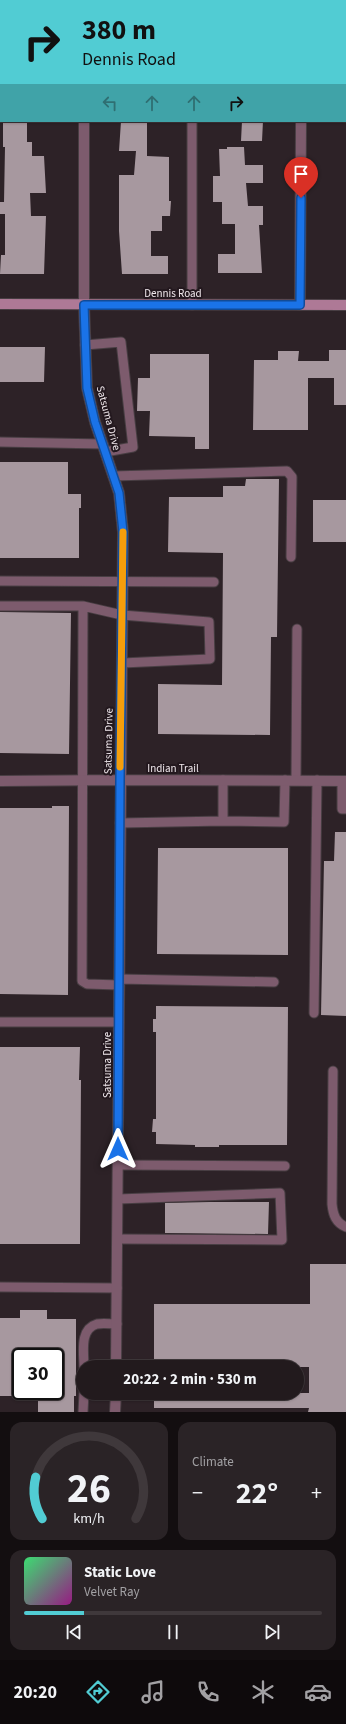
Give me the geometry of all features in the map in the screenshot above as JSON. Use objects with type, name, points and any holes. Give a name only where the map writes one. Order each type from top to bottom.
[{"type":"street","name":"Satsuma Drive","points":[[84,122],[84,305],[87,388],[95,422],[119,493],[123,532],[116,1360]]},
{"type":"street","points":[[300,305],[301,122]]},
{"type":"street","name":"Dennis Road","points":[[0,304],[346,305]]},
{"type":"street","name":"Indian Trail","points":[[0,781],[344,780]]},
{"type":"street","points":[[115,1412],[116,1400]]},
{"type":"lane","points":[[192,122],[192,305]]},
{"type":"lane","points":[[0,442],[104,448],[133,447],[121,342],[85,345]]},
{"type":"lane","points":[[113,476],[287,471],[292,477],[291,557]]},
{"type":"lane","points":[[0,581],[214,582]]},
{"type":"lane","points":[[0,606],[83,606],[122,615],[209,622],[210,659],[122,663]]},
{"type":"lane","points":[[83,606],[82,981],[86,984],[119,982],[274,982]]},
{"type":"lane","points":[[296,780],[297,629]]},
{"type":"lane","points":[[223,780],[223,821]]},
{"type":"lane","points":[[120,823],[223,821],[284,822],[285,780]]},
{"type":"lane","points":[[314,1013],[317,780]]},
{"type":"lane","points":[[344,780],[342,809],[346,809]]},
{"type":"lane","points":[[0,1022],[119,1022]]},
{"type":"lane","points":[[333,1071],[332,1204],[333,1215],[340,1224],[346,1228]]},
{"type":"lane","points":[[118,1165],[285,1166]]},
{"type":"lane","points":[[118,1199],[280,1193],[282,1240],[118,1238]]},
{"type":"lane","points":[[0,1287],[117,1288]]},
{"type":"lane","points":[[84,1360],[84,1338],[87,1331],[97,1324],[117,1324]]},
{"type":"lane","points":[[83,1412],[84,1400]]},
{"type":"building","points":[[3,122],[27,122],[27,142],[32,142],[32,156],[44,156],[46,193],[30,193],[31,216],[46,216],[44,274],[0,274],[1,255],[5,255],[5,214],[0,214],[0,202],[4,202],[5,147],[3,147]]},
{"type":"building","points":[[121,122],[147,122],[147,156],[169,157],[169,201],[171,201],[170,216],[162,216],[162,231],[151,231],[151,256],[168,256],[168,274],[122,274],[119,231],[119,175],[134,175],[136,151],[119,151]]},
{"type":"building","points":[[242,122],[263,122],[262,141],[241,141]]},
{"type":"building","points":[[227,147],[244,147],[245,165],[263,165],[263,183],[246,183],[248,206],[263,206],[263,225],[259,225],[262,273],[218,273],[218,254],[235,254],[235,224],[222,224],[222,202],[213,202],[213,176],[220,176],[219,149],[227,149]]},
{"type":"building","points":[[0,347],[45,347],[44,382],[0,382]]},
{"type":"building","points":[[329,350],[346,350],[346,405],[334,405],[334,378],[308,378],[308,430],[253,430],[254,360],[278,360],[278,351],[299,351],[298,361],[329,361]]},
{"type":"building","points":[[150,354],[209,354],[209,449],[195,449],[195,437],[149,436],[150,411],[137,411],[138,378],[150,378]]},
{"type":"building","points":[[0,462],[68,462],[68,494],[81,494],[81,508],[79,508],[79,558],[0,558]]},
{"type":"building","points":[[246,479],[279,479],[277,637],[271,637],[270,735],[158,734],[158,684],[222,685],[223,553],[168,552],[169,497],[223,497],[223,486],[245,486]]},
{"type":"building","points":[[313,500],[346,500],[346,542],[313,542]]},
{"type":"building","points":[[0,612],[71,613],[69,754],[0,753]]},
{"type":"building","points":[[52,806],[69,806],[68,995],[0,994],[0,808],[52,808]]},
{"type":"building","points":[[335,832],[346,832],[346,1016],[321,1015],[324,861],[334,861]]},
{"type":"building","points":[[158,848],[288,848],[288,955],[157,954]]},
{"type":"building","points":[[156,1006],[288,1007],[287,1145],[219,1145],[219,1147],[195,1147],[195,1145],[156,1144],[156,1132],[152,1132],[153,1119],[156,1119],[156,1032],[153,1032],[153,1019],[156,1019]]},
{"type":"building","points":[[0,1047],[80,1047],[80,1244],[0,1244]]},
{"type":"building","points":[[269,1202],[268,1234],[165,1233],[165,1203]]},
{"type":"building","points":[[310,1264],[346,1264],[346,1412],[308,1412],[309,1408],[154,1408],[154,1400],[304,1400],[304,1393],[309,1393],[309,1367],[304,1367],[304,1360],[154,1360],[154,1304],[310,1304]]},
{"type":"building","points":[[20,1310],[47,1310],[47,1319],[76,1319],[76,1396],[74,1396],[74,1412],[38,1412],[38,1400],[64,1400],[64,1348],[12,1348],[12,1396],[0,1396],[0,1318],[20,1318]]},
{"type":"slow traffic","points":[[120,767],[123,532]]},
{"type":"route","points":[[118,1149],[123,532],[119,493],[95,422],[87,388],[84,305],[300,305],[301,198]]}]
